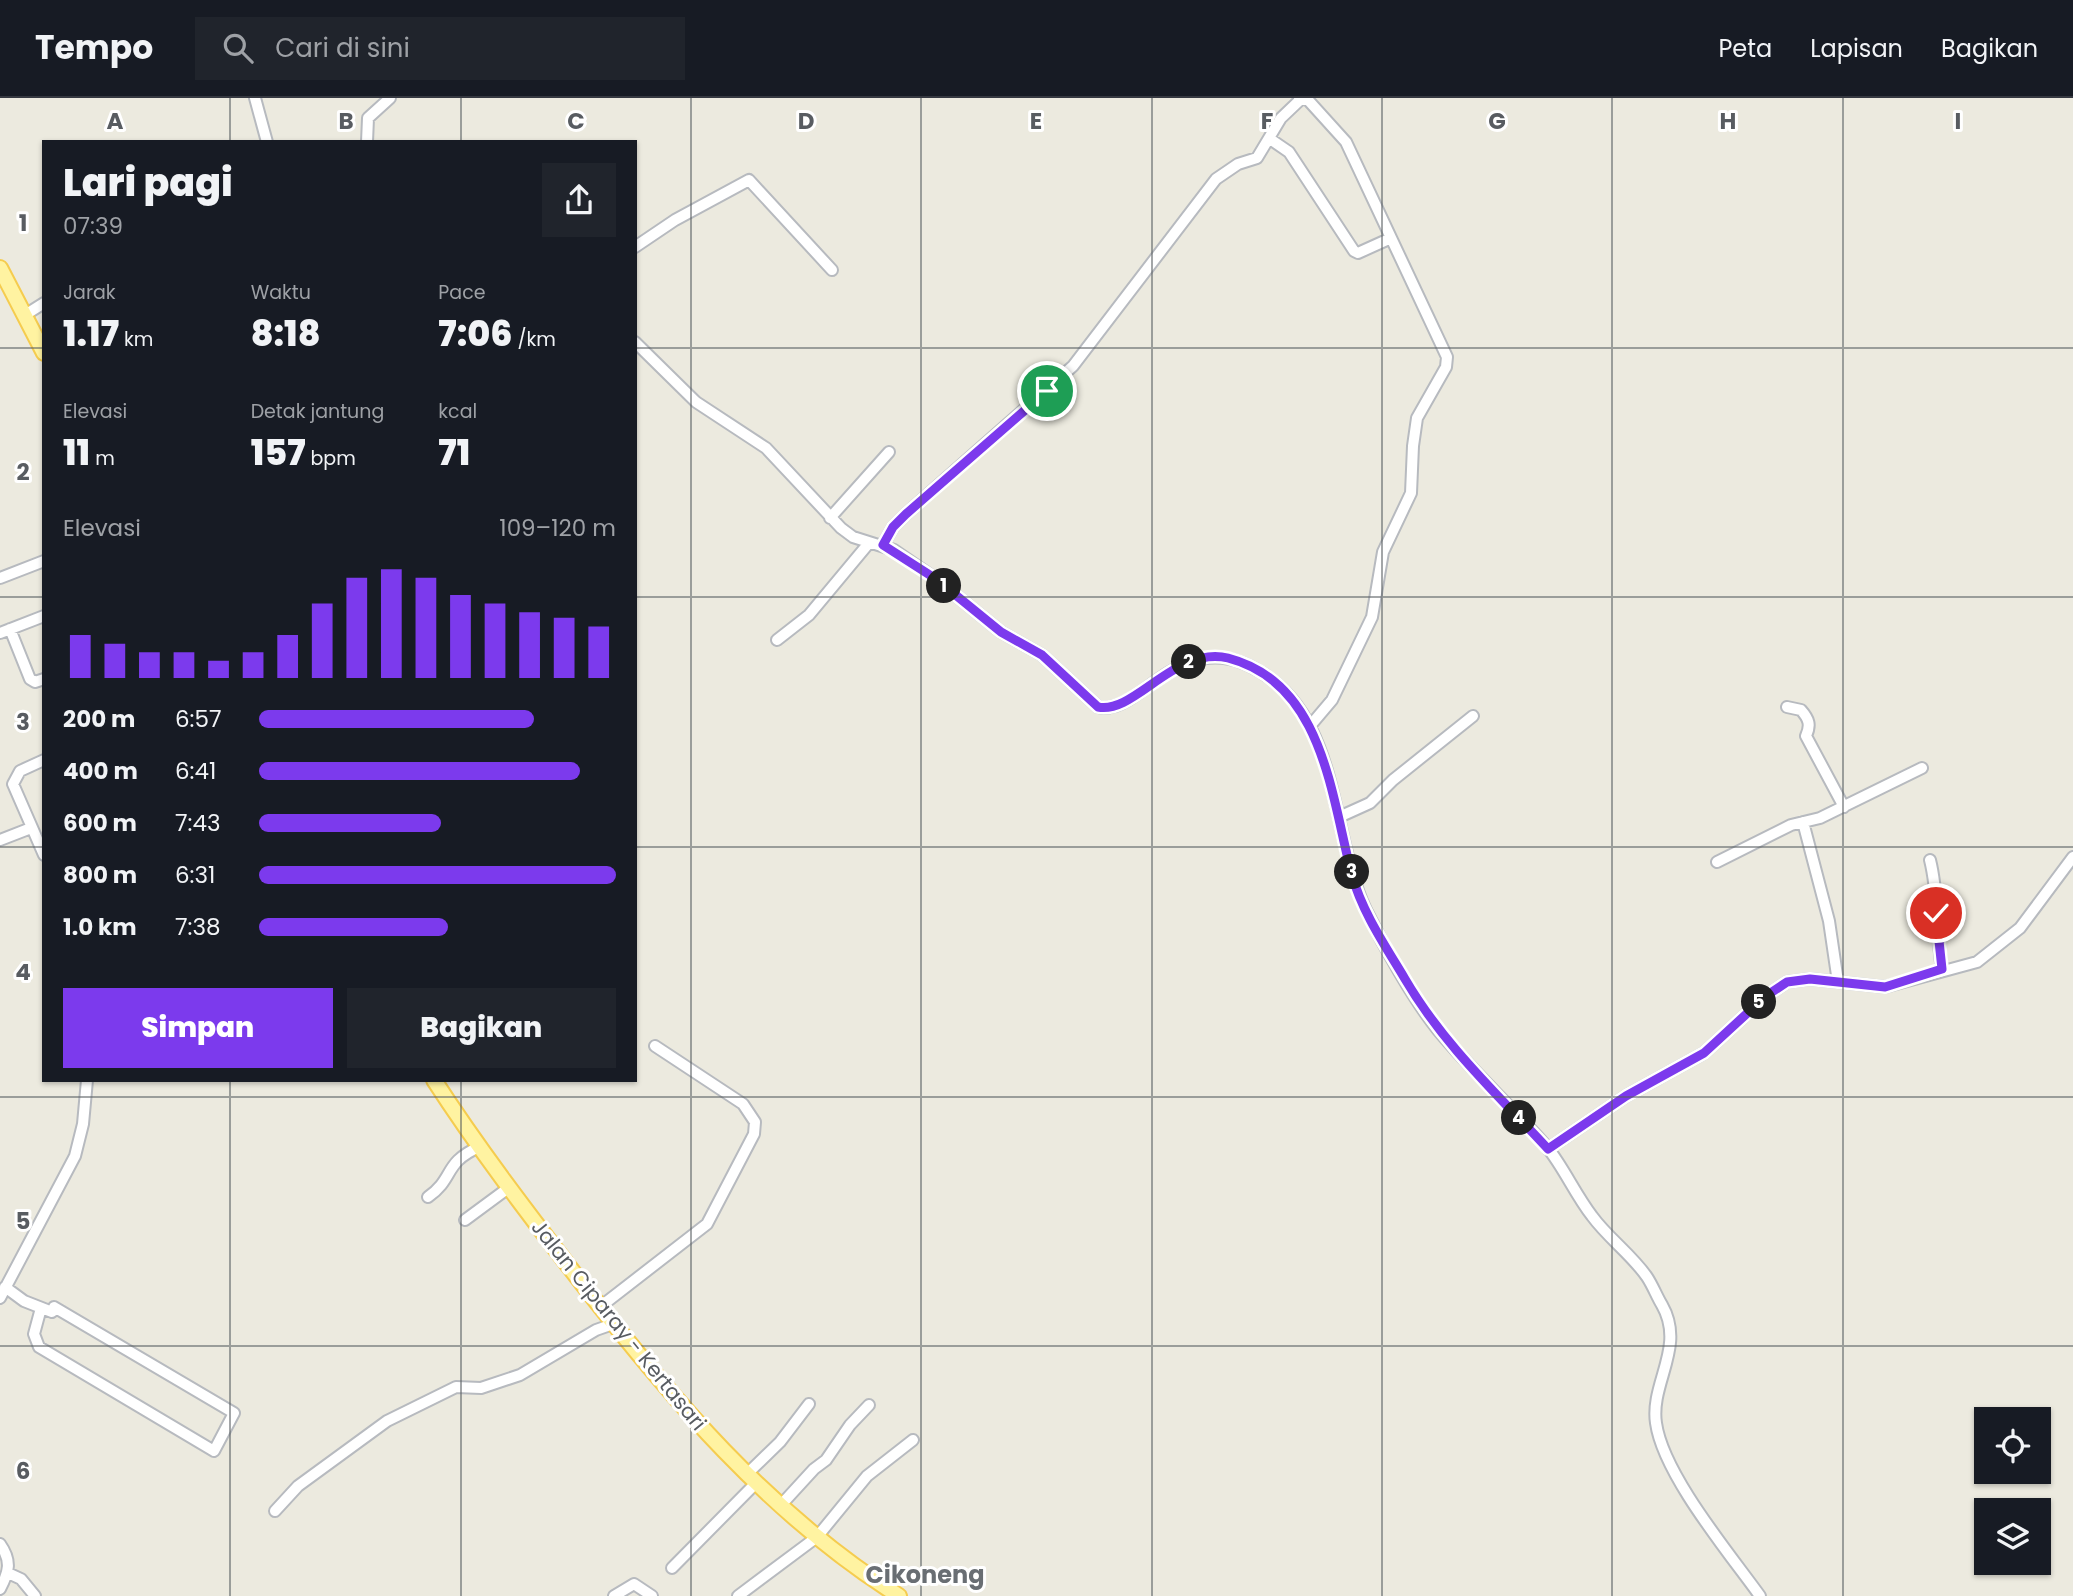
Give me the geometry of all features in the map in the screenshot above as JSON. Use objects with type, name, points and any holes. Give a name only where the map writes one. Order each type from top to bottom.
[{"type":"main road","points":[[0,268],[42,349]]},
{"type":"main road","name":"Jalan Ciparay - Kertasari","points":[[434,1082],[507,1189],[613,1324],[692,1418],[817,1537],[841,1557],[899,1596]]},
{"type":"street","points":[[256,98],[266,140]]},
{"type":"street","points":[[367,140],[368,118],[390,98]]},
{"type":"street","points":[[883,545],[893,527],[906,514],[1073,366],[1216,178],[1238,164],[1253,161],[1282,118],[1300,98],[1308,100],[1346,142],[1447,362],[1418,418],[1413,446],[1411,493],[1382,552],[1372,617],[1332,700],[1310,726]]},
{"type":"street","points":[[1270,139],[1289,152],[1354,251],[1358,253],[1389,239]]},
{"type":"street","points":[[637,246],[674,220],[752,180],[832,270]]},
{"type":"street","points":[[25,315],[42,304]]},
{"type":"street","points":[[637,344],[696,402],[766,448],[793,473],[830,518],[853,537],[883,545],[936,579],[1001,632],[1042,655],[1098,707],[1115,707],[1185,664],[1224,657],[1257,670],[1299,709],[1310,726],[1328,771],[1353,877],[1367,911],[1404,978],[1435,1027],[1548,1149],[1591,1215],[1648,1278],[1663,1306],[1670,1335],[1669,1364],[1655,1414],[1663,1452],[1708,1523],[1760,1596]]},
{"type":"street","points":[[830,518],[890,452]]},
{"type":"street","points":[[777,640],[809,615],[869,543]]},
{"type":"street","points":[[0,578],[42,562]]},
{"type":"street","points":[[42,617],[5,631],[30,680],[35,682],[42,680]]},
{"type":"street","points":[[1787,707],[1801,710],[1807,717],[1810,724],[1806,736],[1844,807]]},
{"type":"street","points":[[1339,817],[1370,803],[1393,780],[1473,716]]},
{"type":"street","points":[[42,761],[20,771],[14,779],[42,851]]},
{"type":"street","points":[[1717,863],[1803,822],[1844,807],[1922,768]]},
{"type":"street","points":[[1803,822],[1829,921],[1838,982]]},
{"type":"street","points":[[0,841],[31,828]]},
{"type":"street","points":[[1548,1149],[1626,1096],[1704,1053],[1766,996],[1787,982],[1810,979],[1885,987],[1942,969],[1977,962],[2002,944],[2030,916],[2073,857]]},
{"type":"street","points":[[1930,860],[1936,876],[1938,943],[1942,969]]},
{"type":"street","points":[[600,1307],[706,1224],[754,1134],[755,1122],[743,1104],[656,1046]]},
{"type":"street","points":[[0,1298],[75,1156],[83,1124],[87,1082]]},
{"type":"street","points":[[428,1197],[440,1189],[459,1155],[478,1147]]},
{"type":"street","points":[[465,1220],[507,1189]]},
{"type":"street","points":[[5,1287],[24,1301],[41,1308],[52,1311],[54,1307],[234,1413],[214,1451],[39,1347],[34,1334],[41,1308]]},
{"type":"street","points":[[275,1511],[298,1486],[387,1421],[456,1387],[481,1388],[520,1375],[596,1330],[613,1324]]},
{"type":"street","points":[[672,1568],[752,1478],[809,1404]]},
{"type":"street","points":[[781,1505],[814,1469],[827,1461],[850,1425],[869,1405]]},
{"type":"street","points":[[738,1596],[817,1537],[867,1476],[913,1440]]},
{"type":"street","points":[[0,1544],[9,1563],[8,1573],[0,1589]]},
{"type":"street","points":[[8,1573],[21,1579],[35,1596]]},
{"type":"street","points":[[614,1596],[634,1584],[652,1596]]},
{"type":"district","name":"Cikoneng","points":[[925,1574]]},
{"type":"route","points":[[1047,391],[906,514],[893,527],[883,545],[936,579],[1001,632],[1042,655],[1098,707],[1115,707],[1159,678],[1185,664],[1204,658],[1224,657],[1242,663],[1257,670],[1282,691],[1299,709],[1315,737],[1334,791],[1353,877],[1367,911],[1404,978],[1435,1027],[1548,1149],[1626,1096],[1681,1069],[1704,1053],[1766,996],[1787,982],[1832,980],[1885,987],[1942,969],[1936,913]]}]
